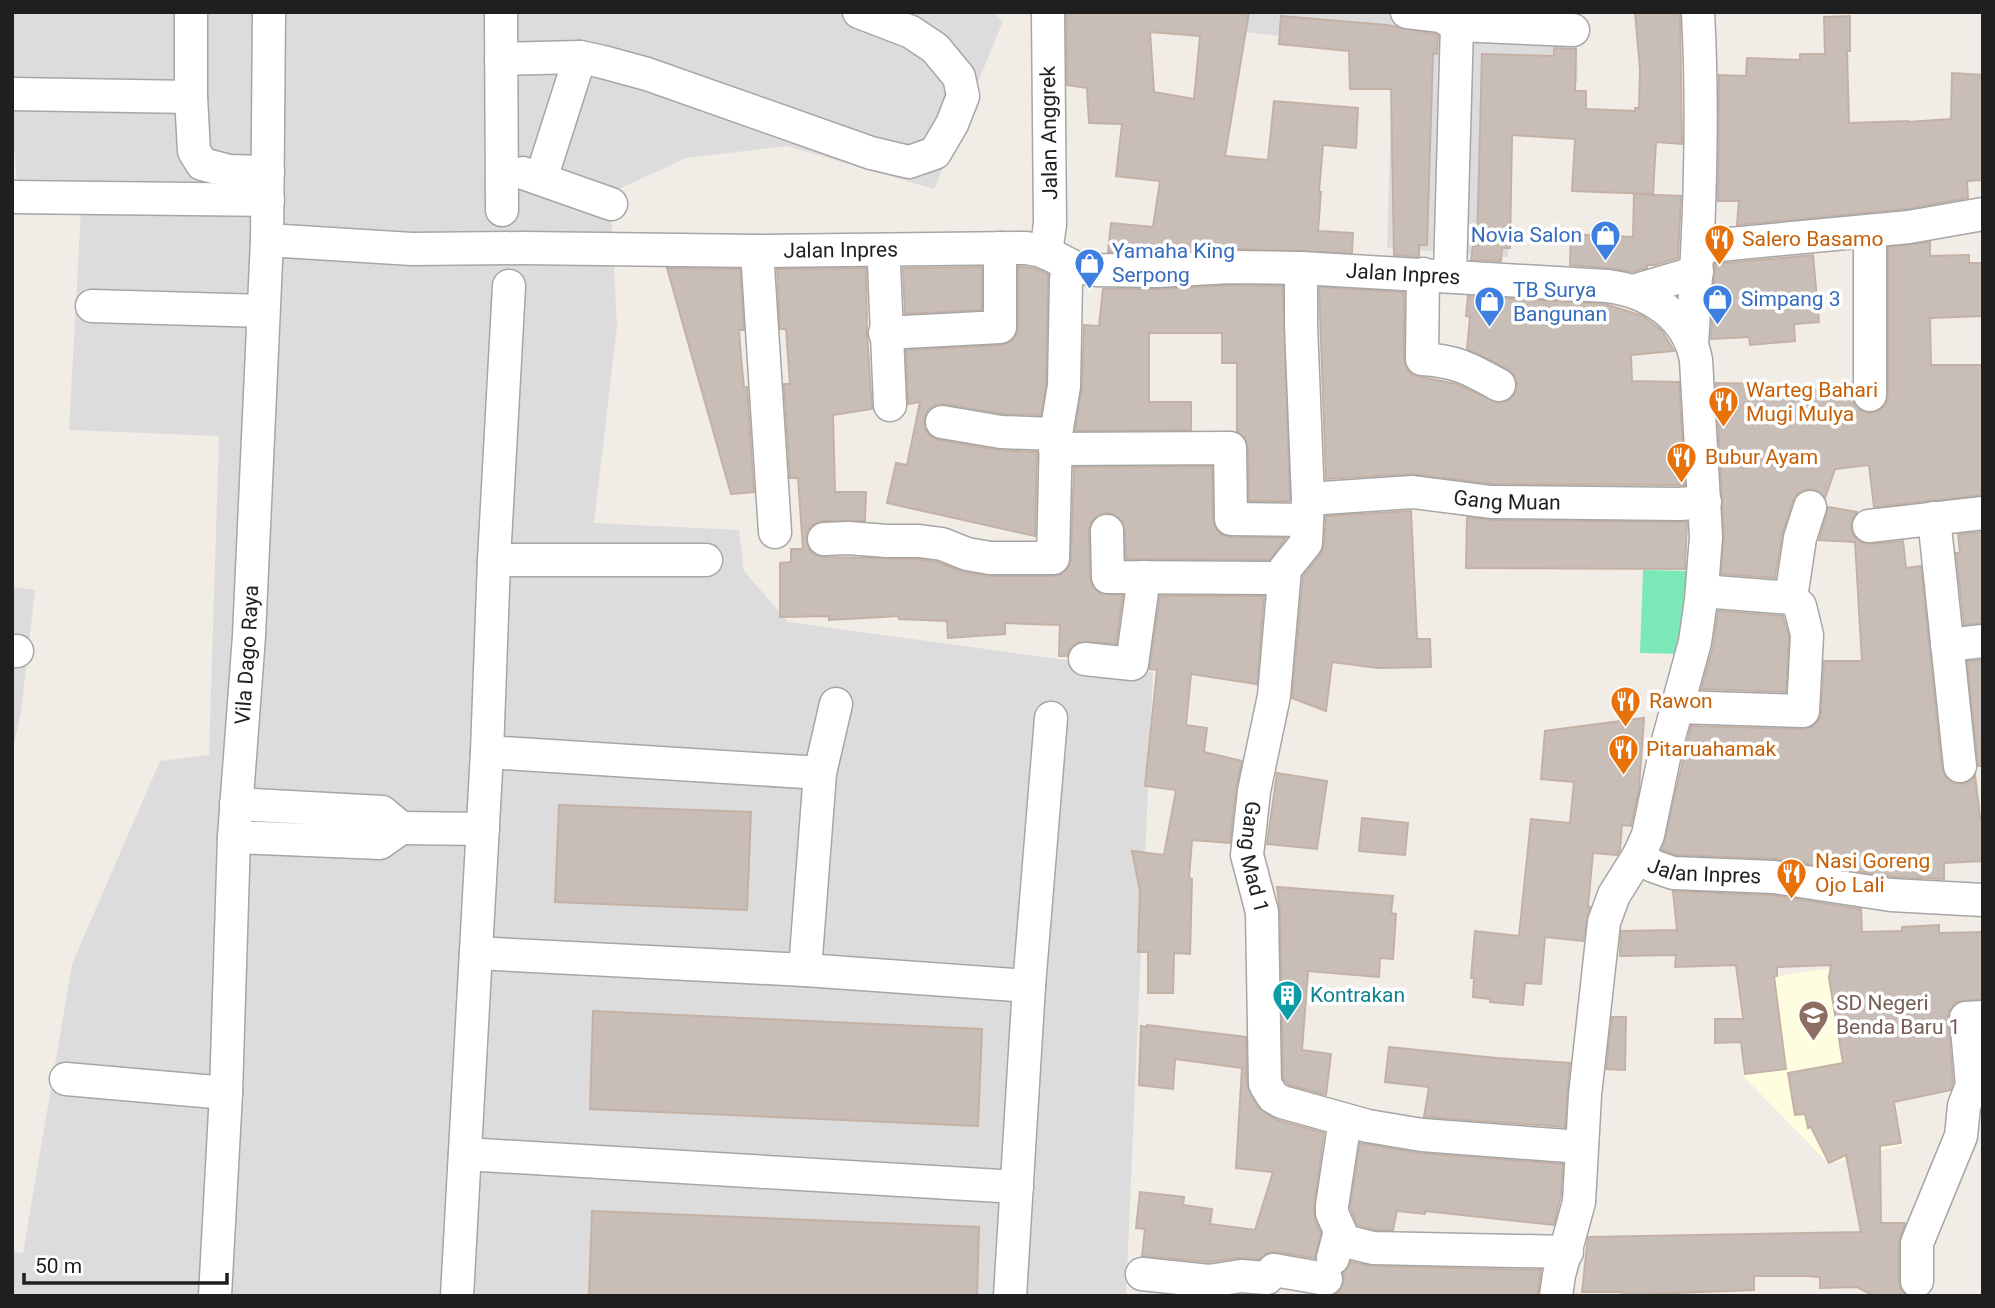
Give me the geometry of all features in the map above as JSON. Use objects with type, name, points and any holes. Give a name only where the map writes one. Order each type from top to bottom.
[{"type":"street","points":[[191,12],[194,151],[202,164],[268,186]]},
{"type":"street","name":"Vila Dago Raya","points":[[215,1296],[226,1093],[234,837],[249,636],[267,240],[269,12]]},
{"type":"street","points":[[501,12],[502,210]]},
{"type":"street","points":[[501,60],[580,57],[647,74],[871,153],[909,162],[935,153],[952,124],[963,96],[959,76],[935,48],[911,32],[859,12]]},
{"type":"street","name":"Jalan Anggrek","points":[[824,539],[919,541],[942,544],[967,554],[990,558],[1054,558],[1056,441],[1065,386],[1057,259],[1050,224],[1048,12]]},
{"type":"street","points":[[1407,12],[1441,16],[1457,25],[1573,30]]},
{"type":"street","points":[[1692,344],[1702,108],[1698,12]]},
{"type":"street","points":[[1457,25],[1437,275],[1422,359],[1448,360],[1499,385]]},
{"type":"street","points":[[541,179],[580,57]]},
{"type":"street","points":[[12,94],[191,97]]},
{"type":"street","points":[[501,164],[611,204]]},
{"type":"street","points":[[12,197],[268,186]]},
{"type":"street","points":[[1633,290],[1697,259],[1983,214]]},
{"type":"street","points":[[1870,231],[1870,395]]},
{"type":"street","name":"Jalan Inpres","points":[[267,240],[412,249],[1037,249],[1080,268],[1130,271],[1231,267],[1301,268],[1588,284],[1633,290],[1663,307],[1681,326],[1692,344],[1697,371],[1705,502],[1702,591],[1696,642],[1666,748],[1648,835],[1639,855],[1653,866],[1673,873],[1774,877],[1891,895],[1983,900]]},
{"type":"street","points":[[885,333],[1000,327],[1000,248]]},
{"type":"street","points":[[757,251],[775,532]]},
{"type":"street","points":[[884,264],[890,405]]},
{"type":"street","name":"Gang Mad 1","points":[[1301,268],[1308,510],[1306,543],[1285,569],[1274,696],[1254,791],[1247,855],[1262,912],[1265,1084],[1273,1097],[1282,1101],[1368,1126],[1422,1135],[1581,1147]]},
{"type":"street","points":[[457,1296],[509,286]]},
{"type":"street","points":[[92,306],[263,310]]},
{"type":"street","points":[[942,422],[1056,441]]},
{"type":"street","name":"Gang Muan","points":[[1056,441],[1230,449],[1231,519],[1308,510],[1413,492],[1491,502],[1705,502]]},
{"type":"street","points":[[1791,598],[1800,538],[1810,507]]},
{"type":"street","points":[[1868,526],[1983,513]]},
{"type":"street","points":[[1934,518],[1960,766]]},
{"type":"street","points":[[1107,531],[1108,577],[1284,579]]},
{"type":"street","points":[[494,560],[706,561]]},
{"type":"street","points":[[1085,659],[1132,664],[1144,577]]},
{"type":"street","points":[[1678,707],[1803,711],[1807,635],[1800,606],[1791,598],[1702,591]]},
{"type":"street","points":[[1947,645],[1983,641]]},
{"type":"street","points":[[805,970],[820,774],[836,704]]},
{"type":"street","points":[[1010,1296],[1029,986],[1051,718]]},
{"type":"street","points":[[487,752],[820,774]]},
{"type":"street","points":[[236,804],[382,812],[401,828]]},
{"type":"street","points":[[234,837],[380,844],[401,828],[483,830]]},
{"type":"street","points":[[1556,1296],[1579,1202],[1581,1147],[1604,922],[1614,895],[1639,855]]},
{"type":"street","points":[[476,953],[805,970],[1029,986]]},
{"type":"street","points":[[1917,1281],[1917,1242],[1961,1136],[1964,1105],[1972,1085],[1966,1017],[1983,1017]]},
{"type":"street","points":[[66,1079],[226,1093]]},
{"type":"street","points":[[1142,1274],[1209,1281],[1241,1276],[1266,1278],[1275,1270],[1323,1287],[1340,1240],[1339,1226],[1332,1213],[1332,1206],[1345,1120]]},
{"type":"street","points":[[465,1154],[1017,1187]]},
{"type":"street","points":[[1340,1240],[1373,1248],[1567,1252]]},
{"type":"shaded area","points":[[12,12],[993,12],[1003,21],[934,189],[787,146],[686,158],[610,193],[617,326],[594,523],[739,530],[744,571],[788,622],[1153,672],[1126,1296],[12,1296],[12,1252],[23,1253],[72,964],[160,761],[209,755],[219,436],[69,430],[81,210],[17,182],[12,123]]},
{"type":"shaded area","points":[[1112,12],[1576,12],[1578,82],[1512,80],[1508,257],[1387,248],[1393,48],[1113,18]]},
{"type":"shaded area","points":[[12,587],[35,590],[21,712],[12,753]]},
{"type":"shaded area","name":"SD Negeri Benda Baru 1","points":[[1872,962],[1903,1145],[1829,1164],[1744,1077],[1738,982]]},
{"type":"green space","points":[[1643,570],[1687,571],[1685,654],[1640,653]]},
{"type":"building","points":[[1066,12],[1249,12],[1225,156],[1268,160],[1274,101],[1358,108],[1356,148],[1323,145],[1319,192],[1318,231],[1353,233],[1352,253],[1231,249],[1157,253],[1108,252],[1111,223],[1153,227],[1160,181],[1116,176],[1122,124],[1089,123],[1087,88],[1067,85]],"holes":[[[1150,32],[1200,36],[1194,99],[1154,92]]]},
{"type":"building","points":[[1635,12],[1680,12],[1682,144],[1656,142],[1653,194],[1572,191],[1575,139],[1512,135],[1510,248],[1502,248],[1501,261],[1471,260],[1473,246],[1477,246],[1482,54],[1554,56],[1554,48],[1576,49],[1575,91],[1586,91],[1586,109],[1635,111],[1635,108],[1639,108],[1640,70]]},
{"type":"building","points":[[1281,16],[1387,25],[1438,35],[1437,54],[1433,53],[1427,245],[1419,245],[1419,257],[1394,255],[1391,89],[1350,89],[1349,51],[1279,44]]},
{"type":"building","points":[[1850,16],[1850,51],[1847,51],[1849,123],[1951,119],[1952,73],[1983,75],[1983,180],[1967,181],[1968,198],[1907,209],[1737,225],[1739,201],[1718,201],[1719,75],[1746,76],[1747,58],[1800,60],[1800,54],[1825,54],[1824,17]]},
{"type":"building","points":[[1634,194],[1681,196],[1678,258],[1647,265],[1647,268],[1631,272],[1570,265],[1571,234],[1633,237]]},
{"type":"building","points":[[1930,242],[1930,256],[1969,255],[1969,263],[1983,263],[1983,316],[1930,318],[1931,365],[1983,365],[1983,495],[1874,507],[1869,465],[1835,469],[1825,498],[1816,490],[1807,489],[1798,493],[1793,501],[1782,535],[1775,578],[1721,574],[1724,536],[1716,383],[1761,384],[1777,386],[1777,389],[1852,390],[1854,404],[1860,410],[1869,413],[1880,410],[1886,404],[1888,395],[1888,247]]},
{"type":"building","points":[[1813,255],[1819,322],[1794,324],[1795,341],[1750,345],[1749,337],[1711,339],[1715,264]]},
{"type":"building","points":[[1018,266],[1048,274],[1046,384],[1041,415],[1003,414],[944,404],[935,405],[928,410],[924,420],[925,429],[930,436],[939,440],[998,450],[1037,452],[1035,536],[887,503],[896,463],[907,465],[920,402],[908,404],[906,350],[1001,345],[1010,342],[1018,327]]},
{"type":"building","points":[[982,267],[982,310],[905,314],[903,268]]},
{"type":"building","points":[[667,268],[740,269],[744,330],[739,330],[744,387],[747,387],[754,492],[731,494]]},
{"type":"building","points":[[866,268],[872,409],[833,415],[835,492],[866,492],[865,521],[823,521],[814,524],[807,531],[806,540],[815,555],[918,559],[990,576],[1061,574],[1068,568],[1071,558],[1074,467],[1212,466],[1213,520],[1215,528],[1221,534],[1231,537],[1286,538],[1270,560],[1126,559],[1122,521],[1107,513],[1098,515],[1091,522],[1089,531],[1090,578],[1099,593],[1123,595],[1116,644],[1078,642],[1067,656],[1059,656],[1060,625],[1005,623],[1005,634],[948,638],[947,621],[899,619],[899,616],[829,620],[829,616],[780,617],[780,563],[791,562],[791,549],[803,549],[798,478],[790,478],[784,384],[790,384],[786,329],[780,329],[777,269]]},
{"type":"building","points":[[1283,286],[1290,501],[1249,501],[1248,447],[1245,438],[1237,431],[1237,363],[1222,363],[1222,333],[1149,333],[1149,402],[1191,402],[1191,430],[1075,431],[1082,386],[1084,325],[1099,326],[1103,289]]},
{"type":"building","points":[[1319,287],[1404,292],[1406,368],[1412,375],[1456,384],[1499,403],[1509,400],[1515,393],[1517,384],[1508,369],[1467,349],[1470,317],[1466,316],[1468,296],[1605,304],[1643,316],[1662,331],[1674,351],[1631,355],[1632,381],[1679,382],[1685,485],[1492,484],[1412,474],[1326,479]]},
{"type":"building","points":[[1828,507],[1857,512],[1852,519],[1851,529],[1861,542],[1871,544],[1903,541],[1906,568],[1921,566],[1942,769],[1953,783],[1963,784],[1975,775],[1980,817],[1983,817],[1983,861],[1944,863],[1944,879],[1893,877],[1777,859],[1676,855],[1662,850],[1691,726],[1811,727],[1818,721],[1821,713],[1824,661],[1862,661],[1855,542],[1819,540]]},
{"type":"building","points":[[1411,511],[1417,639],[1430,639],[1431,667],[1378,668],[1332,662],[1326,711],[1292,698],[1303,576],[1321,554],[1326,516]]},
{"type":"building","points":[[1467,517],[1491,520],[1687,522],[1685,569],[1466,568]]},
{"type":"building","points":[[1983,532],[1983,623],[1964,625],[1956,553],[1960,553],[1958,534]]},
{"type":"building","points":[[1160,596],[1264,596],[1257,684],[1191,674],[1186,725],[1207,728],[1204,752],[1242,761],[1230,843],[1192,840],[1189,878],[1192,879],[1190,954],[1174,953],[1173,993],[1148,993],[1148,952],[1138,952],[1140,891],[1132,851],[1164,855],[1176,790],[1145,786],[1157,670],[1149,669]]},
{"type":"building","points":[[1718,611],[1783,616],[1789,637],[1786,692],[1701,689],[1713,647]]},
{"type":"building","points":[[1983,660],[1983,766],[1978,766],[1967,661]]},
{"type":"building","points":[[1644,718],[1639,789],[1631,826],[1622,825],[1620,850],[1617,855],[1593,853],[1590,907],[1583,941],[1545,937],[1541,984],[1525,983],[1523,1005],[1490,1002],[1490,999],[1473,997],[1474,978],[1471,978],[1475,931],[1519,936],[1531,819],[1570,823],[1574,782],[1541,779],[1545,731]]},
{"type":"building","points":[[1277,773],[1327,781],[1317,849],[1267,844]]},
{"type":"building","points":[[559,805],[751,812],[747,910],[555,902]]},
{"type":"building","points":[[1362,818],[1408,823],[1405,855],[1359,851]]},
{"type":"building","points":[[1277,887],[1393,896],[1391,913],[1396,914],[1393,959],[1380,958],[1379,977],[1308,971],[1302,1050],[1331,1054],[1326,1095],[1289,1085],[1283,1079],[1280,912]]},
{"type":"building","points":[[1673,891],[1772,895],[1861,909],[1862,932],[1902,931],[1902,927],[1939,925],[1939,933],[1983,932],[1983,999],[1956,1002],[1949,1011],[1953,1082],[1951,1090],[1894,1102],[1901,1143],[1880,1146],[1881,1223],[1905,1223],[1899,1242],[1899,1281],[1901,1290],[1907,1296],[1874,1296],[1857,1287],[1820,1288],[1820,1277],[1806,1276],[1754,1276],[1754,1290],[1622,1295],[1622,1292],[1582,1292],[1588,1237],[1861,1232],[1846,1155],[1829,1163],[1811,1127],[1808,1128],[1805,1114],[1795,1115],[1788,1073],[1843,1063],[1829,978],[1831,965],[1777,967],[1777,976],[1774,976],[1786,1069],[1745,1074],[1741,1042],[1715,1043],[1715,1019],[1743,1019],[1736,965],[1675,967],[1676,955],[1620,956],[1621,931],[1677,930]]},
{"type":"building","points":[[593,1011],[982,1029],[978,1126],[590,1109]]},
{"type":"building","points":[[1612,1017],[1626,1017],[1625,1070],[1606,1069]]},
{"type":"building","points":[[1141,1026],[1246,1037],[1247,1085],[1258,1107],[1277,1120],[1324,1133],[1314,1206],[1315,1220],[1321,1233],[1315,1258],[1276,1252],[1267,1253],[1259,1259],[1238,1258],[1209,1262],[1142,1256],[1145,1229],[1136,1228],[1140,1192],[1184,1197],[1183,1205],[1212,1209],[1210,1224],[1255,1230],[1273,1172],[1236,1168],[1242,1068],[1175,1059],[1173,1089],[1139,1085]]},
{"type":"building","points":[[1389,1047],[1570,1063],[1565,1127],[1424,1117],[1429,1087],[1385,1082]]},
{"type":"building","points":[[1360,1143],[1420,1153],[1563,1164],[1561,1195],[1554,1225],[1425,1211],[1425,1214],[1397,1211],[1393,1230],[1375,1230],[1357,1225],[1350,1207]]},
{"type":"building","points":[[592,1211],[979,1227],[977,1296],[589,1296]]},
{"type":"building","points":[[1351,1262],[1373,1266],[1541,1270],[1538,1296],[1333,1296],[1340,1290],[1344,1281],[1343,1273]]},
{"type":"place","name":"Novia Salon","points":[[1605,262]]},
{"type":"place","name":"Salero Basamo","points":[[1719,266]]},
{"type":"place","name":"Yamaha King Serpong","points":[[1089,290]]},
{"type":"place","name":"Simpang 3","points":[[1718,326]]},
{"type":"place","name":"TB Surya Bangunan","points":[[1490,329]]},
{"type":"place","name":"Warteg Bahari Mugi Mulya","points":[[1723,429]]},
{"type":"place","name":"Bubur Ayam","points":[[1682,484]]},
{"type":"place","name":"Rawon","points":[[1626,728]]},
{"type":"place","name":"Pitaruahamak","points":[[1623,776]]},
{"type":"place","name":"Nasi Goreng Ojo Lali","points":[[1792,900]]},
{"type":"place","name":"Kontrakan","points":[[1287,1022]]},
{"type":"place","name":"SD Negeri Benda Baru 1","points":[[1813,1042]]}]
